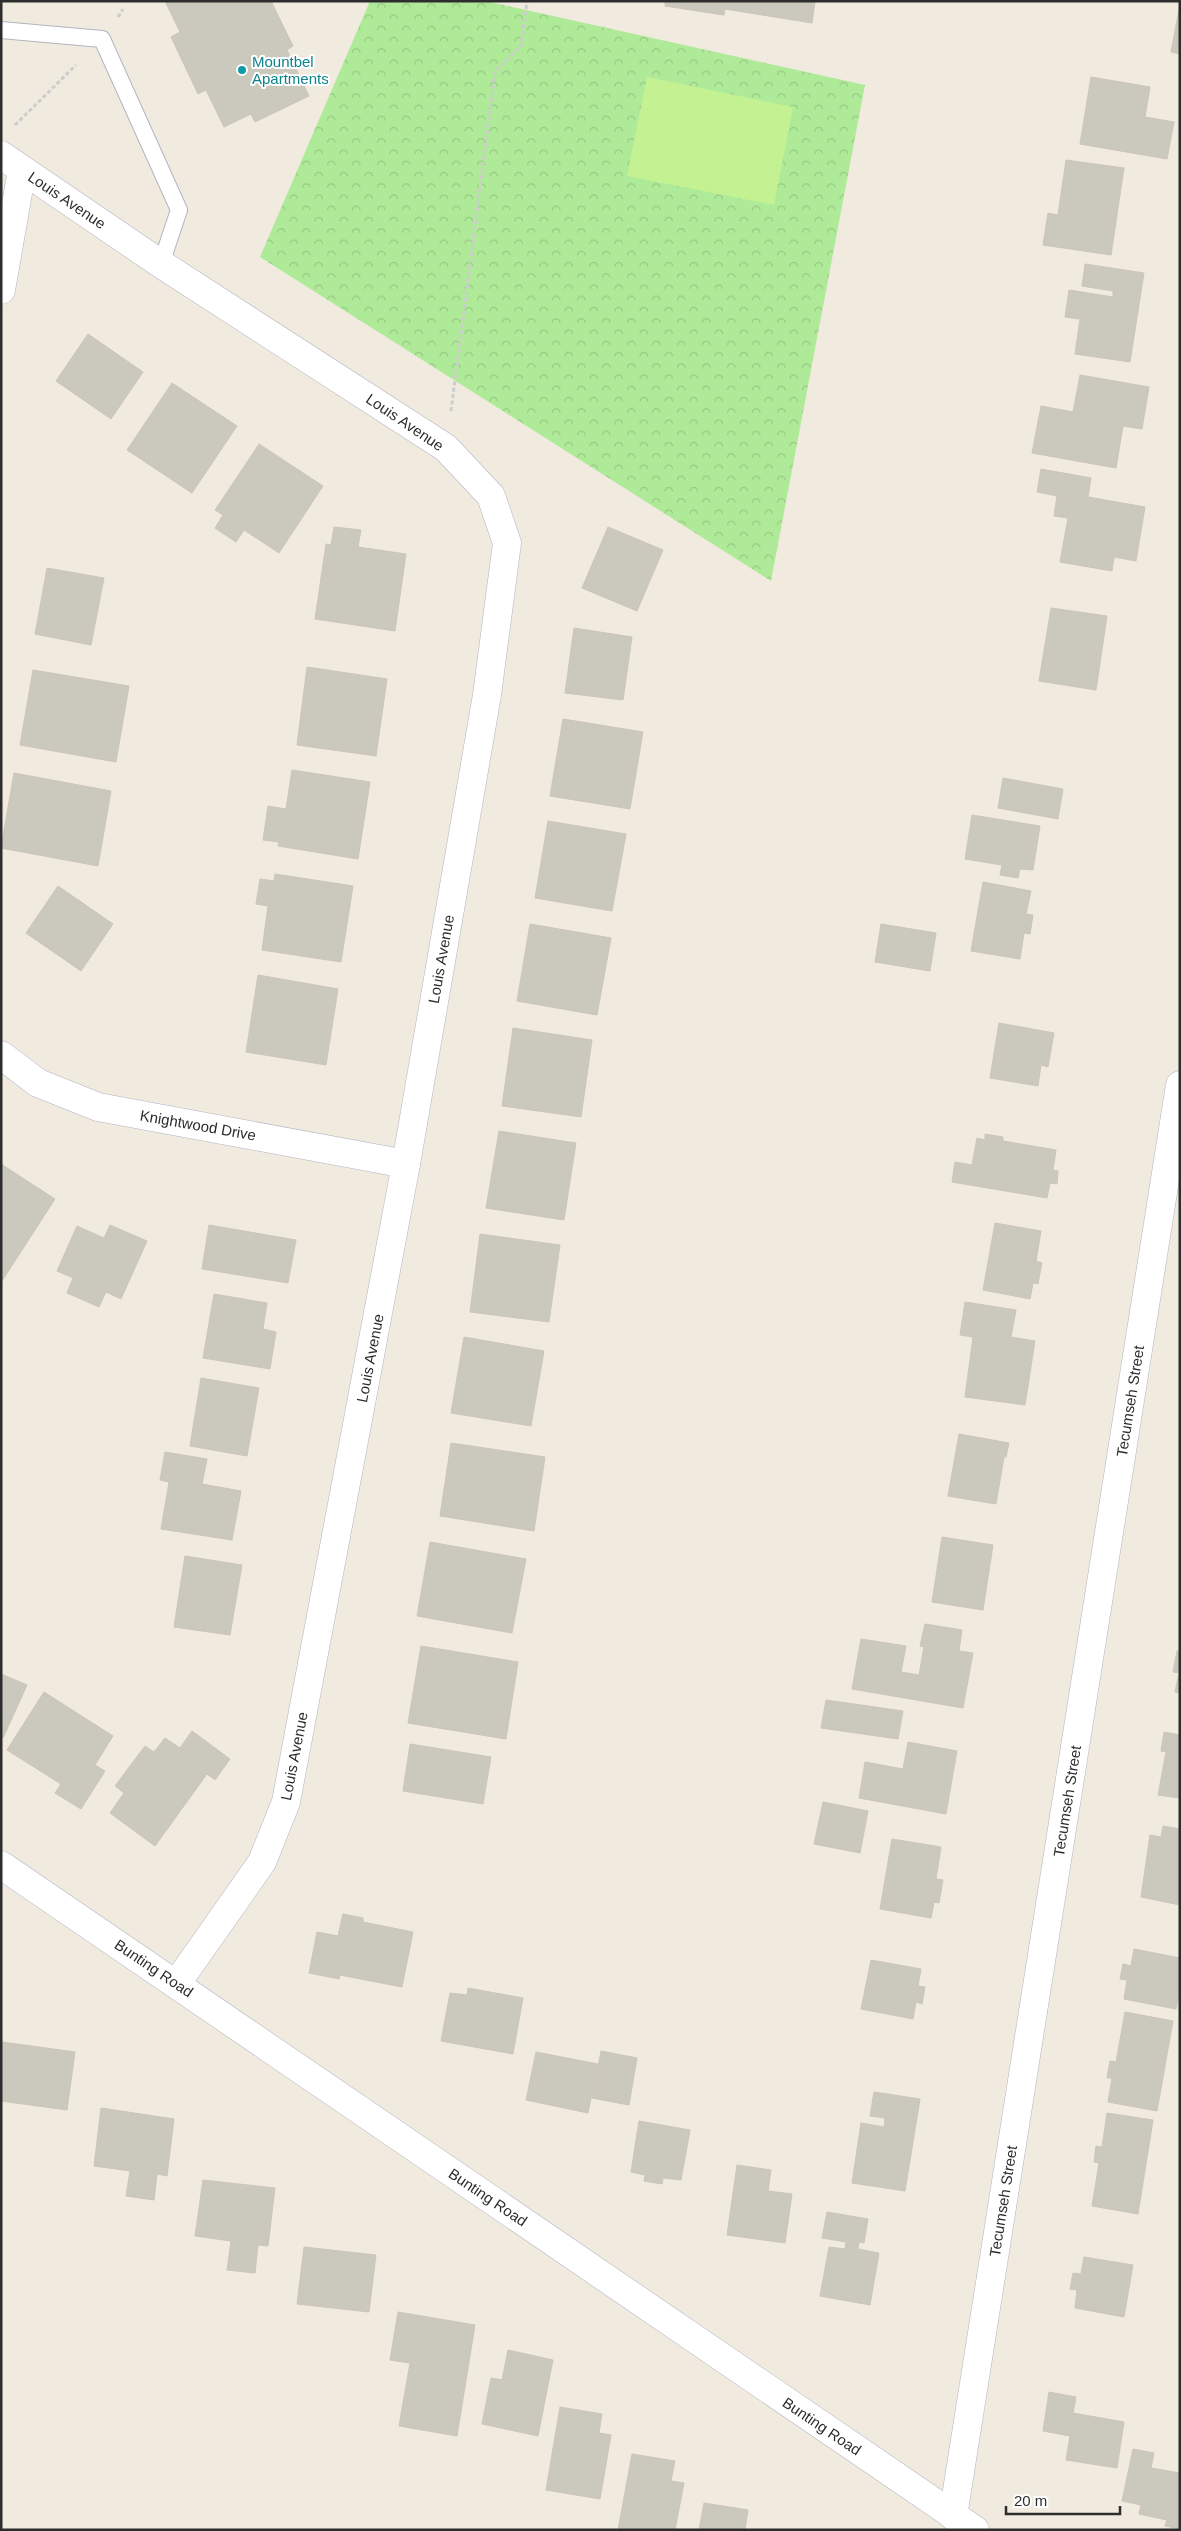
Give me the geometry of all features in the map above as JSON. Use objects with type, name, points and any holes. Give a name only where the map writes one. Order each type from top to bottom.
[{"type":"street","name":"Louis Avenue","points":[[10,152],[161,264],[446,448],[491,496],[507,543],[487,695],[406,1164],[286,1802],[262,1862],[176,1983]]},
{"type":"street","points":[[1,290],[10,152]]},
{"type":"street","name":"Knightwood Drive","points":[[1,1055],[38,1083],[98,1107],[406,1164]]},
{"type":"street","name":"Tecumseh Street","points":[[964,2523],[1180,1085]]},
{"type":"street","name":"Bunting Road","points":[[1,1865],[964,2523]]},
{"type":"lane","points":[[1,30],[102,39],[179,210],[161,264]]},
{"type":"path","points":[[446,448],[494,72],[521,46],[527,1]]},
{"type":"path","points":[[10,152],[102,39],[123,9]]},
{"type":"green space","points":[[370,1],[485,1],[865,85],[771,581],[260,257]]},
{"type":"green space","points":[[647,77],[793,107],[774,205],[627,176]]},
{"type":"building","name":"Mountbel Apartments","points":[[165,1],[271,1],[293,46],[287,50],[309,96],[255,122],[251,114],[224,127],[206,90],[198,94],[171,37],[180,32]]},
{"type":"building","points":[[665,1],[815,1],[812,23],[725,9],[724,15],[665,6]]},
{"type":"building","points":[[1180,4],[1180,54],[1171,52]]},
{"type":"building","points":[[1091,77],[1150,87],[1145,117],[1174,122],[1167,159],[1080,144]]},
{"type":"building","points":[[1066,160],[1124,168],[1111,255],[1043,245],[1048,213],[1058,215]]},
{"type":"building","points":[[1085,264],[1144,273],[1130,362],[1075,354],[1080,319],[1065,317],[1069,290],[1113,297],[1113,291],[1082,286]]},
{"type":"building","points":[[88,334],[143,372],[111,419],[56,381]]},
{"type":"building","points":[[1080,375],[1149,387],[1142,429],[1123,426],[1116,468],[1032,453],[1041,406],[1073,412]]},
{"type":"building","points":[[172,383],[237,426],[192,493],[127,450]]},
{"type":"building","points":[[259,444],[323,486],[279,553],[244,530],[236,542],[215,528],[223,515],[215,510]]},
{"type":"building","points":[[1041,469],[1091,478],[1088,497],[1145,507],[1136,561],[1114,557],[1112,571],[1060,562],[1068,518],[1054,516],[1057,496],[1037,492]]},
{"type":"building","points":[[334,527],[361,530],[358,547],[406,554],[395,631],[315,619],[326,544],[331,545]]},
{"type":"building","points":[[608,527],[663,550],[637,611],[582,588]]},
{"type":"building","points":[[47,568],[104,578],[91,645],[35,634]]},
{"type":"building","points":[[1051,608],[1107,616],[1096,690],[1039,681]]},
{"type":"building","points":[[574,628],[632,637],[623,700],[565,693]]},
{"type":"building","points":[[307,667],[387,679],[376,756],[297,745]]},
{"type":"building","points":[[33,670],[129,686],[116,762],[20,745]]},
{"type":"building","points":[[563,719],[643,732],[630,809],[550,796]]},
{"type":"building","points":[[292,770],[370,782],[358,859],[278,846],[279,842],[263,840],[268,806],[286,809]]},
{"type":"building","points":[[14,773],[111,791],[98,866],[1,848]]},
{"type":"building","points":[[1003,778],[1063,789],[1058,819],[998,808]]},
{"type":"building","points":[[972,815],[1040,826],[1033,870],[1020,869],[1018,878],[1000,875],[1002,865],[965,859]]},
{"type":"building","points":[[548,821],[626,834],[612,911],[535,898]]},
{"type":"building","points":[[275,874],[353,886],[341,962],[262,950],[268,906],[256,904],[260,879],[274,881]]},
{"type":"building","points":[[983,882],[1031,891],[1026,914],[1033,915],[1030,934],[1024,933],[1020,959],[971,951]]},
{"type":"building","points":[[58,886],[113,924],[81,971],[26,933]]},
{"type":"building","points":[[530,924],[611,938],[597,1015],[517,1001]]},
{"type":"building","points":[[881,924],[936,933],[930,971],[875,962]]},
{"type":"building","points":[[258,975],[338,989],[326,1065],[246,1052]]},
{"type":"building","points":[[999,1023],[1054,1033],[1048,1067],[1041,1065],[1038,1086],[990,1078]]},
{"type":"building","points":[[513,1028],[592,1040],[581,1117],[502,1106]]},
{"type":"building","points":[[499,1131],[576,1143],[564,1220],[486,1208]]},
{"type":"building","points":[[985,1134],[1003,1137],[1003,1141],[1056,1150],[1053,1170],[1058,1171],[1057,1184],[1050,1183],[1047,1198],[952,1182],[955,1162],[972,1165],[977,1138],[985,1140]]},
{"type":"building","points":[[1,1164],[55,1199],[2,1281],[1,1280]]},
{"type":"building","points":[[995,1223],[1041,1231],[1036,1261],[1042,1263],[1038,1284],[1033,1283],[1030,1299],[983,1290]]},
{"type":"building","points":[[110,1225],[147,1241],[121,1299],[106,1292],[99,1307],[67,1293],[73,1278],[57,1271],[77,1226],[104,1238]]},
{"type":"building","points":[[209,1225],[296,1240],[288,1283],[202,1269]]},
{"type":"building","points":[[480,1234],[560,1245],[549,1322],[470,1312]]},
{"type":"building","points":[[214,1294],[267,1303],[263,1329],[276,1332],[270,1369],[203,1358]]},
{"type":"building","points":[[965,1302],[1016,1310],[1011,1337],[1035,1341],[1025,1405],[965,1397],[973,1337],[960,1335]]},
{"type":"building","points":[[464,1337],[544,1351],[531,1426],[451,1413]]},
{"type":"building","points":[[201,1378],[259,1388],[247,1456],[190,1446]]},
{"type":"building","points":[[959,1434],[1009,1443],[1006,1457],[1004,1457],[996,1504],[948,1496]]},
{"type":"building","points":[[451,1443],[545,1457],[534,1531],[440,1516]]},
{"type":"building","points":[[165,1452],[207,1459],[202,1484],[241,1491],[232,1540],[161,1529],[169,1482],[160,1480]]},
{"type":"building","points":[[942,1537],[993,1545],[983,1610],[932,1602]]},
{"type":"building","points":[[430,1542],[526,1559],[512,1633],[417,1616]]},
{"type":"building","points":[[185,1556],[242,1565],[230,1635],[174,1627]]},
{"type":"building","points":[[925,1624],[962,1630],[959,1651],[973,1653],[963,1708],[852,1689],[861,1639],[906,1646],[901,1672],[919,1675],[924,1647],[920,1646]]},
{"type":"building","points":[[421,1646],[518,1662],[506,1739],[408,1723]]},
{"type":"building","points":[[1177,1651],[1180,1651],[1180,1693],[1175,1692],[1179,1673],[1173,1672]]},
{"type":"building","points":[[1,1674],[27,1685],[3,1738],[1,1737]]},
{"type":"building","points":[[44,1692],[113,1736],[95,1765],[105,1771],[81,1809],[55,1793],[61,1784],[7,1750]]},
{"type":"building","points":[[826,1700],[903,1711],[898,1739],[821,1728]]},
{"type":"building","points":[[192,1731],[230,1759],[215,1780],[207,1774],[155,1846],[110,1813],[124,1793],[115,1786],[145,1746],[154,1752],[165,1738],[180,1748]]},
{"type":"building","points":[[1164,1732],[1180,1735],[1180,1798],[1158,1795],[1166,1752],[1161,1751]]},
{"type":"building","points":[[908,1742],[957,1751],[946,1814],[859,1798],[865,1762],[903,1769]]},
{"type":"building","points":[[410,1744],[491,1757],[483,1804],[403,1791]]},
{"type":"building","points":[[823,1802],[868,1811],[860,1853],[814,1844]]},
{"type":"building","points":[[1163,1826],[1180,1829],[1180,1905],[1141,1897],[1150,1835],[1161,1837]]},
{"type":"building","points":[[892,1839],[941,1847],[936,1879],[943,1880],[939,1903],[934,1902],[931,1918],[880,1909]]},
{"type":"building","points":[[343,1914],[363,1918],[363,1922],[413,1932],[402,1987],[340,1975],[339,1979],[309,1973],[317,1932],[338,1936]]},
{"type":"building","points":[[1134,1949],[1180,1958],[1180,1989],[1176,2009],[1124,1999],[1127,1980],[1120,1979],[1123,1964],[1131,1966]]},
{"type":"building","points":[[871,1960],[921,1969],[918,1986],[925,1987],[922,2004],[916,2002],[913,2019],[861,2009]]},
{"type":"building","points":[[468,1988],[523,1998],[513,2054],[441,2041],[450,1993],[467,1995]]},
{"type":"building","points":[[1125,2012],[1173,2021],[1157,2111],[1108,2102],[1112,2078],[1107,2078],[1110,2061],[1116,2062]]},
{"type":"building","points":[[2,2042],[75,2052],[67,2110],[1,2101]]},
{"type":"building","points":[[601,2051],[637,2058],[629,2105],[592,2098]]},
{"type":"building","points":[[536,2052],[598,2064],[588,2113],[526,2100]]},
{"type":"building","points":[[874,2092],[920,2099],[905,2191],[852,2183],[861,2123],[884,2127],[885,2118],[870,2116]]},
{"type":"building","points":[[101,2108],[174,2119],[167,2176],[157,2174],[154,2200],[126,2196],[130,2171],[94,2166]]},
{"type":"building","points":[[1107,2113],[1153,2120],[1138,2214],[1092,2206],[1099,2163],[1094,2162],[1096,2146],[1102,2147]]},
{"type":"building","points":[[639,2121],[690,2130],[681,2180],[663,2178],[662,2184],[644,2181],[645,2175],[631,2172]]},
{"type":"building","points":[[737,2165],[771,2170],[768,2191],[792,2194],[785,2243],[727,2235]]},
{"type":"building","points":[[203,2180],[275,2188],[268,2246],[258,2245],[255,2273],[227,2270],[231,2241],[195,2236]]},
{"type":"building","points":[[827,2212],[868,2219],[864,2243],[859,2242],[858,2249],[879,2253],[870,2305],[820,2296],[829,2247],[845,2249],[846,2242],[822,2238]]},
{"type":"building","points":[[304,2247],[376,2255],[369,2312],[297,2304]]},
{"type":"building","points":[[1084,2257],[1133,2265],[1124,2317],[1075,2308],[1077,2290],[1070,2289],[1073,2273],[1081,2274]]},
{"type":"building","points":[[398,2312],[475,2325],[457,2436],[399,2426],[410,2363],[390,2360]]},
{"type":"building","points":[[508,2350],[553,2360],[538,2436],[482,2424],[491,2378],[502,2380]]},
{"type":"building","points":[[1049,2392],[1076,2397],[1073,2413],[1124,2422],[1117,2468],[1066,2460],[1070,2436],[1043,2431]]},
{"type":"building","points":[[560,2407],[602,2414],[599,2433],[611,2435],[600,2499],[546,2490]]},
{"type":"building","points":[[1133,2449],[1154,2453],[1151,2468],[1180,2473],[1180,2529],[1165,2526],[1167,2520],[1139,2514],[1141,2505],[1122,2501]]},
{"type":"building","points":[[632,2454],[675,2461],[671,2481],[684,2483],[675,2530],[618,2530]]},
{"type":"building","points":[[704,2503],[748,2510],[745,2530],[699,2530]]},
{"type":"place","name":"Mountbel Apartments","points":[[242,70]]}]
